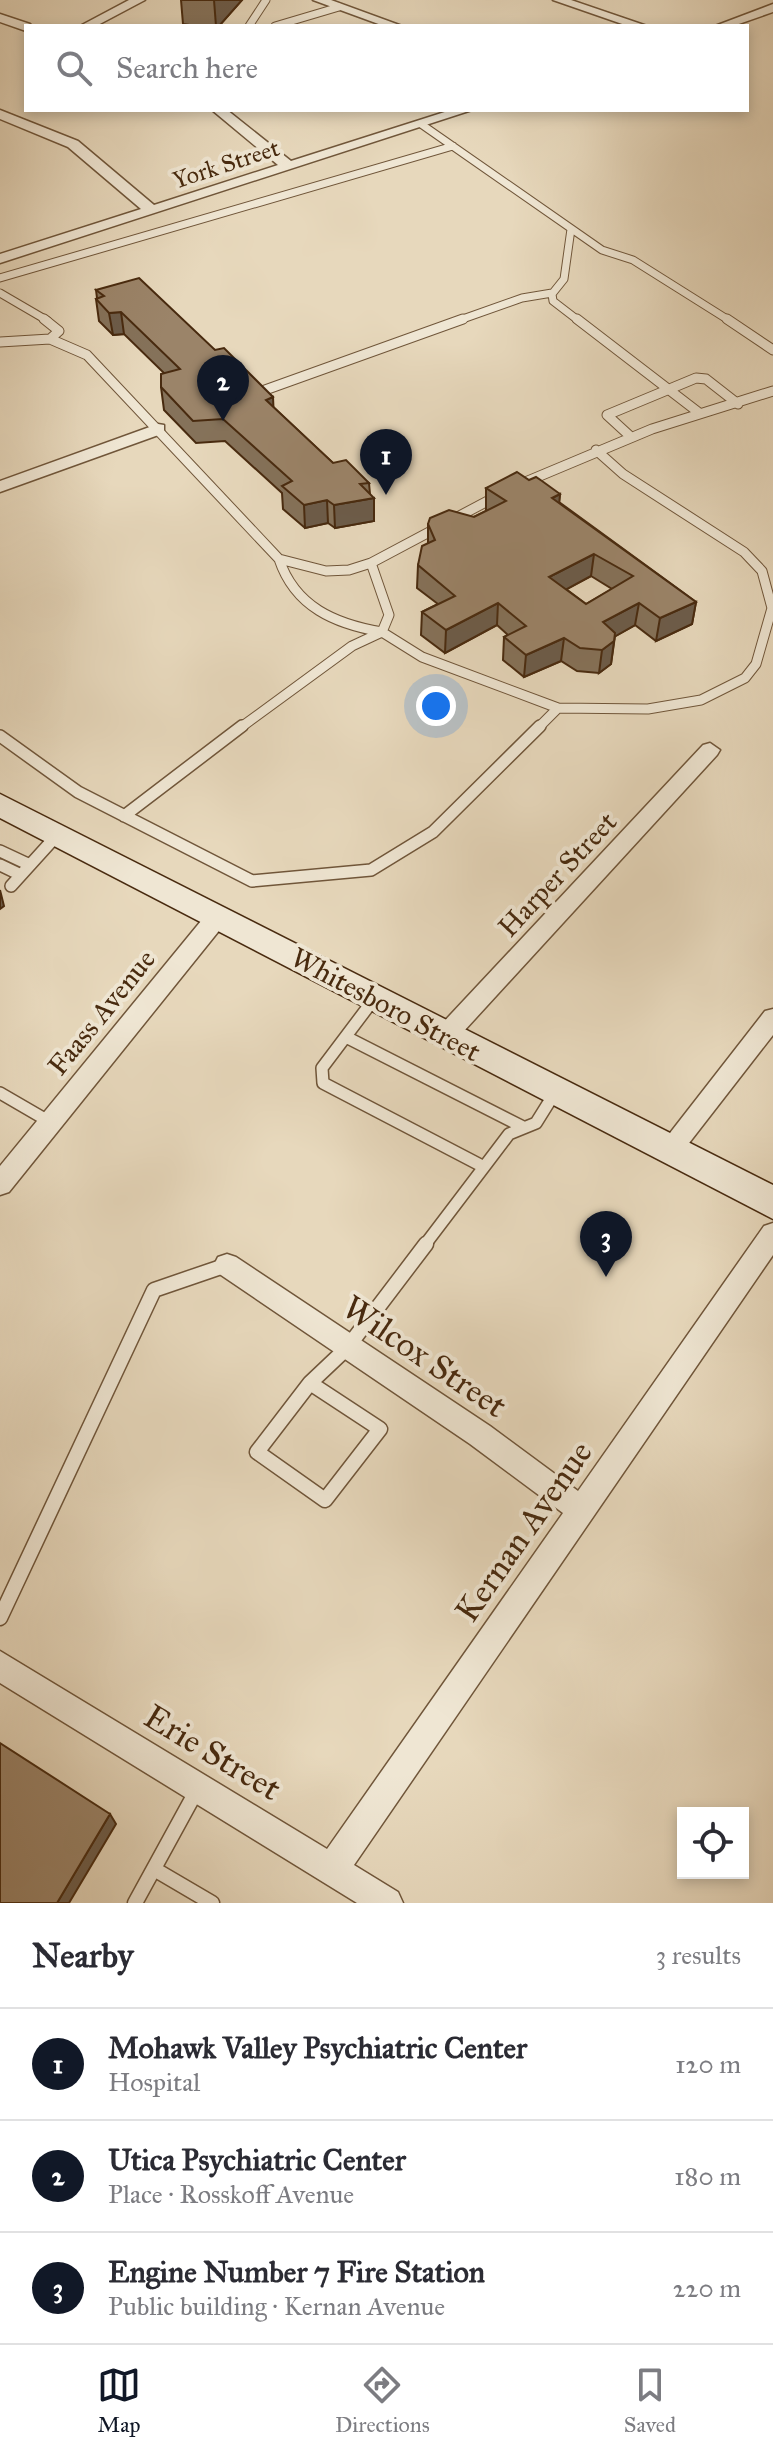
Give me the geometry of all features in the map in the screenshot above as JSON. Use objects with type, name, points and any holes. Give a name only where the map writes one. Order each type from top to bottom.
[{"type":"street","points":[[90,24],[139,0]]},
{"type":"street","points":[[319,0],[390,24]]},
{"type":"street","points":[[559,0],[635,24]]},
{"type":"street","points":[[727,24],[773,8]]},
{"type":"street","points":[[0,18],[24,26]]},
{"type":"street","points":[[221,112],[289,167]]},
{"type":"street","name":"York Street","points":[[0,259],[459,112]]},
{"type":"street","points":[[0,114],[73,144],[152,211]]},
{"type":"street","points":[[0,487],[158,429]]},
{"type":"street","name":"Harper Street","points":[[445,1036],[710,750]]},
{"type":"street","name":"Whitesboro Street","points":[[3,805],[773,1203]]},
{"type":"street","name":"Faass Avenue","points":[[0,1184],[218,916]]},
{"type":"street","points":[[671,1149],[773,1018]]},
{"type":"street","name":"Kernan Avenue","points":[[332,1869],[773,1234]]},
{"type":"street","name":"Wilcox Street","points":[[227,1265],[480,1435],[581,1510]]},
{"type":"street","name":"Erie Street","points":[[0,1666],[387,1903]]},
{"type":"lane","points":[[250,24],[266,0]]},
{"type":"lane","points":[[282,24],[339,7]]},
{"type":"lane","points":[[421,124],[602,250],[633,260],[667,279],[773,350]]},
{"type":"lane","points":[[0,278],[453,146]]},
{"type":"lane","points":[[265,390],[522,298],[552,293],[564,279],[571,229]]},
{"type":"lane","points":[[0,293],[54,325],[59,331],[50,339]]},
{"type":"lane","points":[[552,293],[553,301],[698,412]]},
{"type":"lane","points":[[0,342],[50,339],[87,355],[279,559],[283,579],[306,605],[350,627],[382,632],[422,657],[558,708],[648,709],[701,700],[729,690],[745,678],[756,664],[772,608],[762,571],[744,552],[623,474],[596,450]]},
{"type":"lane","points":[[631,437],[607,415],[703,378],[738,404]]},
{"type":"lane","points":[[279,559],[326,571],[349,570],[371,563],[500,494],[596,450],[698,412],[738,404],[773,391]]},
{"type":"lane","points":[[124,816],[293,688],[352,646],[382,632],[389,615],[371,563]]},
{"type":"lane","points":[[0,736],[78,792],[252,881],[371,870],[433,832],[558,708]]},
{"type":"lane","points":[[11,886],[59,833]]},
{"type":"lane","points":[[0,851],[30,865]]},
{"type":"lane","points":[[0,865],[21,875]]},
{"type":"lane","points":[[374,998],[322,1068],[323,1083],[484,1167]]},
{"type":"lane","points":[[346,1037],[523,1127]]},
{"type":"lane","points":[[310,1383],[380,1429],[325,1500],[257,1452],[310,1383],[347,1348],[509,1134],[536,1123],[556,1091]]},
{"type":"lane","points":[[0,1093],[50,1122]]},
{"type":"lane","points":[[0,1618],[154,1290],[227,1265]]},
{"type":"lane","points":[[135,1903],[199,1787]]},
{"type":"lane","points":[[154,1869],[212,1903]]},
{"type":"building","points":[[139,278],[215,350],[224,348],[273,397],[266,400],[333,463],[346,460],[369,483],[360,484],[374,498],[334,505],[327,500],[304,505],[282,486],[292,481],[223,419],[193,421],[161,387],[161,374],[180,369],[121,312],[109,313],[96,299],[104,296],[96,290]]},
{"type":"building","points":[[517,472],[529,480],[536,477],[560,494],[552,498],[696,602],[660,618],[639,603],[603,622],[615,633],[614,641],[602,650],[580,648],[564,638],[526,655],[504,637],[526,626],[498,603],[446,630],[422,612],[455,596],[418,565],[422,546],[435,540],[428,524],[430,518],[449,510],[474,517],[506,501],[486,488]],"holes":[[[594,554],[633,576],[586,604],[549,577]]]},
{"type":"building","points":[[0,1743],[110,1814],[57,1903],[0,1903]]},
{"type":"place","name":"Utica Psychiatric Center","points":[[223,421]]},
{"type":"place","name":"Mohawk Valley Psychiatric Center","points":[[386,495]]},
{"type":"place","name":"Engine Number 7 Fire Station","points":[[606,1277]]}]
